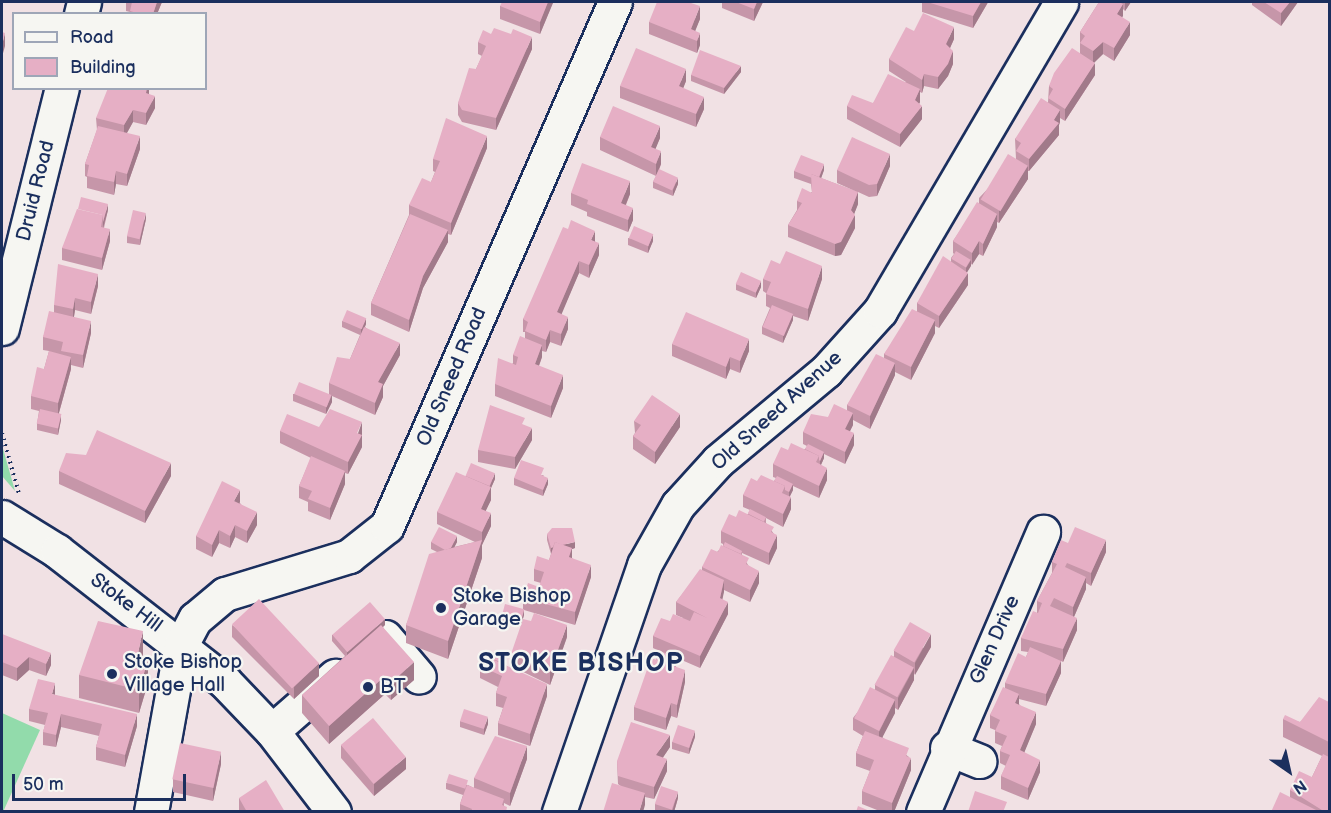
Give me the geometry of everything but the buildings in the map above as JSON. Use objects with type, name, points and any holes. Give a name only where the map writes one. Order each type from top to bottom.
[{"type":"street","name":"Old Sneed Road","points":[[151,812],[181,645],[195,619],[225,594],[349,556],[387,526],[615,2]]},
{"type":"street","name":"Old Sneed Avenue","points":[[559,812],[644,564],[678,506],[718,461],[826,371],[880,311],[1061,2]]},
{"type":"street","name":"Druid Road","points":[[2,328],[62,90]]},
{"type":"street","name":"Stoke Hill","points":[[2,517],[31,535],[181,645],[272,731],[334,812]]},
{"type":"street","name":"Glen Drive","points":[[923,812],[947,748],[1042,532]]},
{"type":"street","points":[[272,731],[383,635],[419,677]]},
{"type":"street","points":[[947,748],[979,760]]},
{"type":"path","points":[[2,433],[31,535]]},
{"type":"green space","points":[[2,445],[15,491],[2,476]]},
{"type":"green space","points":[[2,713],[40,730],[3,812],[2,811]]},
{"type":"place","name":"Stoke Bishop Garage","points":[[441,608]]},
{"type":"place","name":"Stoke Bishop Village Hall","points":[[112,674]]},
{"type":"place","name":"BT","points":[[368,687]]},
{"type":"district","name":"STOKE BISHOP","points":[[581,664]]}]
